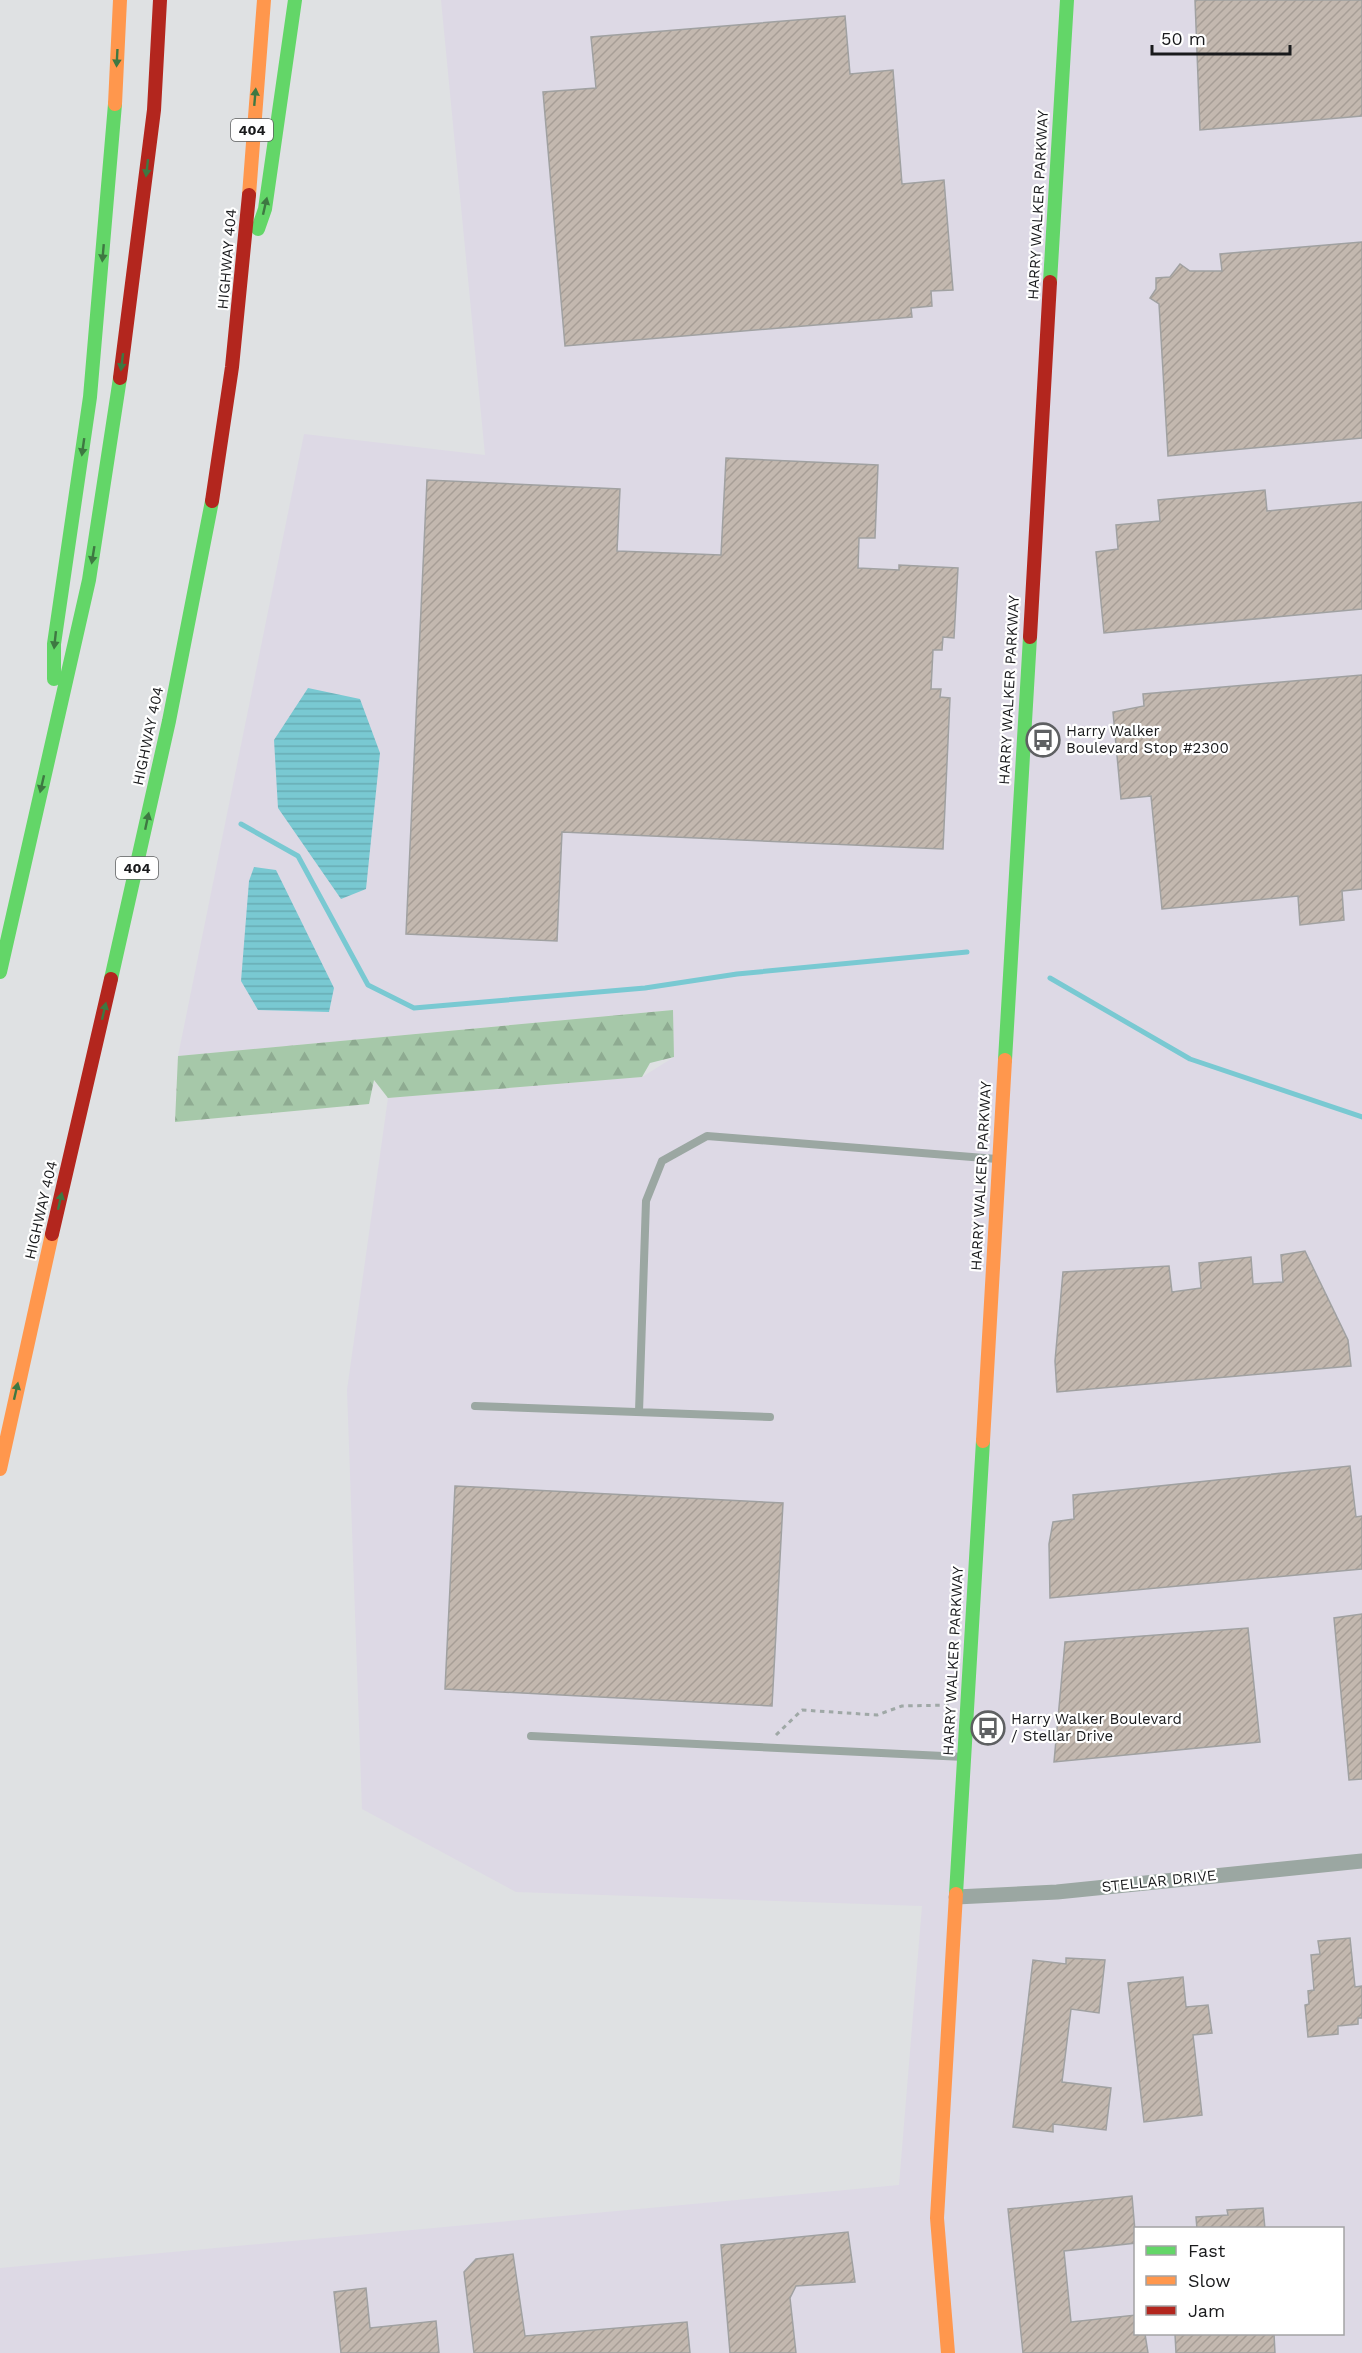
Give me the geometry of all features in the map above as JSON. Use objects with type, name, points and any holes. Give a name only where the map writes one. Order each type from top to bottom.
[{"type":"main road","points":[[54,727],[54,644],[91,385],[113,151],[120,0]]},
{"type":"main road","points":[[0,972],[89,580],[118,398],[154,110],[160,0]]},
{"type":"main road","name":"HIGHWAY 404","points":[[0,1469],[139,861],[199,568],[226,418],[246,261],[251,143],[264,0]]},
{"type":"main road","points":[[246,261],[266,209],[296,0]]},
{"type":"main road","name":"HARRY WALKER PARKWAY","points":[[948,2353],[937,2218],[1067,0]]},
{"type":"street","name":"STELLAR DRIVE","points":[[956,1897],[1057,1892],[1362,1861]]},
{"type":"lane","points":[[639,1412],[646,1201],[662,1161],[707,1136],[999,1159]]},
{"type":"lane","points":[[475,1406],[770,1417]]},
{"type":"lane","points":[[531,1736],[964,1757]]},
{"type":"path","points":[[764,1748],[802,1710],[877,1715],[902,1706],[966,1705]]},
{"type":"shaded area","points":[[441,0],[1362,0],[1362,2353],[0,2353],[0,2268],[899,2185],[922,1906],[516,1892],[362,1809],[347,1390],[388,1098],[642,1077],[674,1057],[672,1010],[178,1056],[304,434],[485,455]]},
{"type":"green space","points":[[673,1010],[674,1057],[650,1063],[642,1077],[388,1098],[374,1080],[369,1104],[175,1122],[178,1056]]},
{"type":"water","points":[[308,688],[360,699],[380,753],[366,889],[341,899],[278,808],[274,740]]},
{"type":"water","points":[[254,867],[276,870],[334,988],[329,1012],[258,1010],[241,981],[249,881]]},
{"type":"building","points":[[1195,0],[1362,0],[1362,116],[1200,130]]},
{"type":"building","points":[[845,16],[850,74],[893,70],[902,184],[944,180],[953,290],[931,291],[932,306],[911,308],[912,317],[565,346],[543,92],[596,88],[591,37]]},
{"type":"building","points":[[1362,242],[1362,438],[1168,456],[1159,304],[1150,298],[1156,289],[1156,278],[1170,277],[1180,264],[1190,271],[1222,271],[1220,254]]},
{"type":"building","points":[[726,458],[878,465],[875,538],[859,538],[858,568],[899,570],[899,565],[958,568],[954,638],[943,637],[942,650],[933,650],[931,689],[941,689],[940,697],[950,698],[943,849],[562,832],[557,941],[406,934],[427,480],[620,489],[617,551],[721,555]]},
{"type":"building","points":[[1265,490],[1267,511],[1362,502],[1362,609],[1104,633],[1096,552],[1118,549],[1116,525],[1160,521],[1158,500]]},
{"type":"building","points":[[1362,675],[1362,889],[1342,891],[1344,920],[1300,925],[1298,896],[1162,909],[1151,796],[1121,799],[1113,712],[1144,706],[1143,694]]},
{"type":"building","points":[[1305,1251],[1348,1340],[1351,1366],[1057,1392],[1055,1361],[1063,1272],[1169,1266],[1172,1292],[1201,1288],[1199,1263],[1251,1257],[1253,1284],[1283,1282],[1281,1255]]},
{"type":"building","points":[[1350,1466],[1356,1517],[1362,1516],[1362,1569],[1050,1598],[1049,1544],[1053,1522],[1074,1519],[1073,1495]]},
{"type":"building","points":[[455,1486],[783,1503],[772,1706],[445,1689]]},
{"type":"building","points":[[1362,1614],[1362,1779],[1349,1780],[1334,1618]]},
{"type":"building","points":[[1248,1628],[1260,1742],[1054,1762],[1065,1642]]},
{"type":"building","points":[[1350,1938],[1355,1987],[1362,1986],[1362,2018],[1358,2018],[1358,2024],[1338,2026],[1338,2034],[1308,2037],[1305,2005],[1309,2004],[1308,1991],[1314,1990],[1311,1955],[1320,1954],[1318,1941]]},
{"type":"building","points":[[1066,1958],[1105,1960],[1099,2013],[1071,2009],[1062,2082],[1111,2088],[1106,2130],[1053,2124],[1053,2132],[1013,2127],[1033,1960],[1066,1964]]},
{"type":"building","points":[[1183,1977],[1186,2007],[1208,2005],[1212,2033],[1193,2035],[1202,2115],[1144,2122],[1128,1983]]},
{"type":"building","points":[[1132,2196],[1134,2243],[1064,2251],[1071,2322],[1134,2315],[1134,2335],[1145,2335],[1148,2353],[1023,2353],[1008,2209]]},
{"type":"building","points":[[1263,2208],[1265,2227],[1197,2227],[1196,2217],[1228,2215],[1227,2210]]},
{"type":"building","points":[[848,2232],[855,2282],[796,2286],[790,2298],[796,2353],[730,2353],[721,2245]]},
{"type":"building","points":[[513,2254],[525,2336],[687,2322],[690,2353],[474,2353],[464,2272],[476,2259]]},
{"type":"building","points":[[366,2288],[370,2328],[436,2321],[439,2353],[341,2353],[334,2292]]},
{"type":"building","points":[[1175,2335],[1274,2335],[1275,2353],[1176,2353]]},
{"type":"waterway","points":[[241,824],[298,856],[368,985],[414,1008],[645,988],[737,974],[967,952]]},
{"type":"waterway","points":[[1050,978],[1190,1059],[1362,1117]]},
{"type":"traffic: fast","points":[[258,229],[265,209],[295,0]]},
{"type":"traffic: fast","points":[[1050,282],[1067,0]]},
{"type":"traffic: fast","points":[[54,679],[54,644],[90,397],[115,104]]},
{"type":"traffic: fast","points":[[0,972],[89,580],[120,378]]},
{"type":"traffic: fast","points":[[111,979],[169,721],[212,501]]},
{"type":"traffic: fast","points":[[1005,1060],[1030,637]]},
{"type":"traffic: fast","points":[[956,1894],[983,1441]]},
{"type":"traffic: slow","points":[[115,104],[120,0]]},
{"type":"traffic: slow","points":[[249,195],[264,0]]},
{"type":"traffic: slow","points":[[983,1441],[1005,1060]]},
{"type":"traffic: slow","points":[[0,1469],[52,1234]]},
{"type":"traffic: slow","points":[[948,2353],[937,2218],[956,1894]]},
{"type":"traffic: jam","points":[[120,378],[154,110],[160,0]]},
{"type":"traffic: jam","points":[[212,501],[232,367],[249,195]]},
{"type":"traffic: jam","points":[[1030,637],[1050,282]]},
{"type":"traffic: jam","points":[[52,1234],[111,979]]},
{"type":"place","name":"Harry Walker Boulevard Stop #2300","points":[[1043,740]]},
{"type":"place","name":"Harry Walker Boulevard / Stellar Drive","points":[[988,1728]]}]
